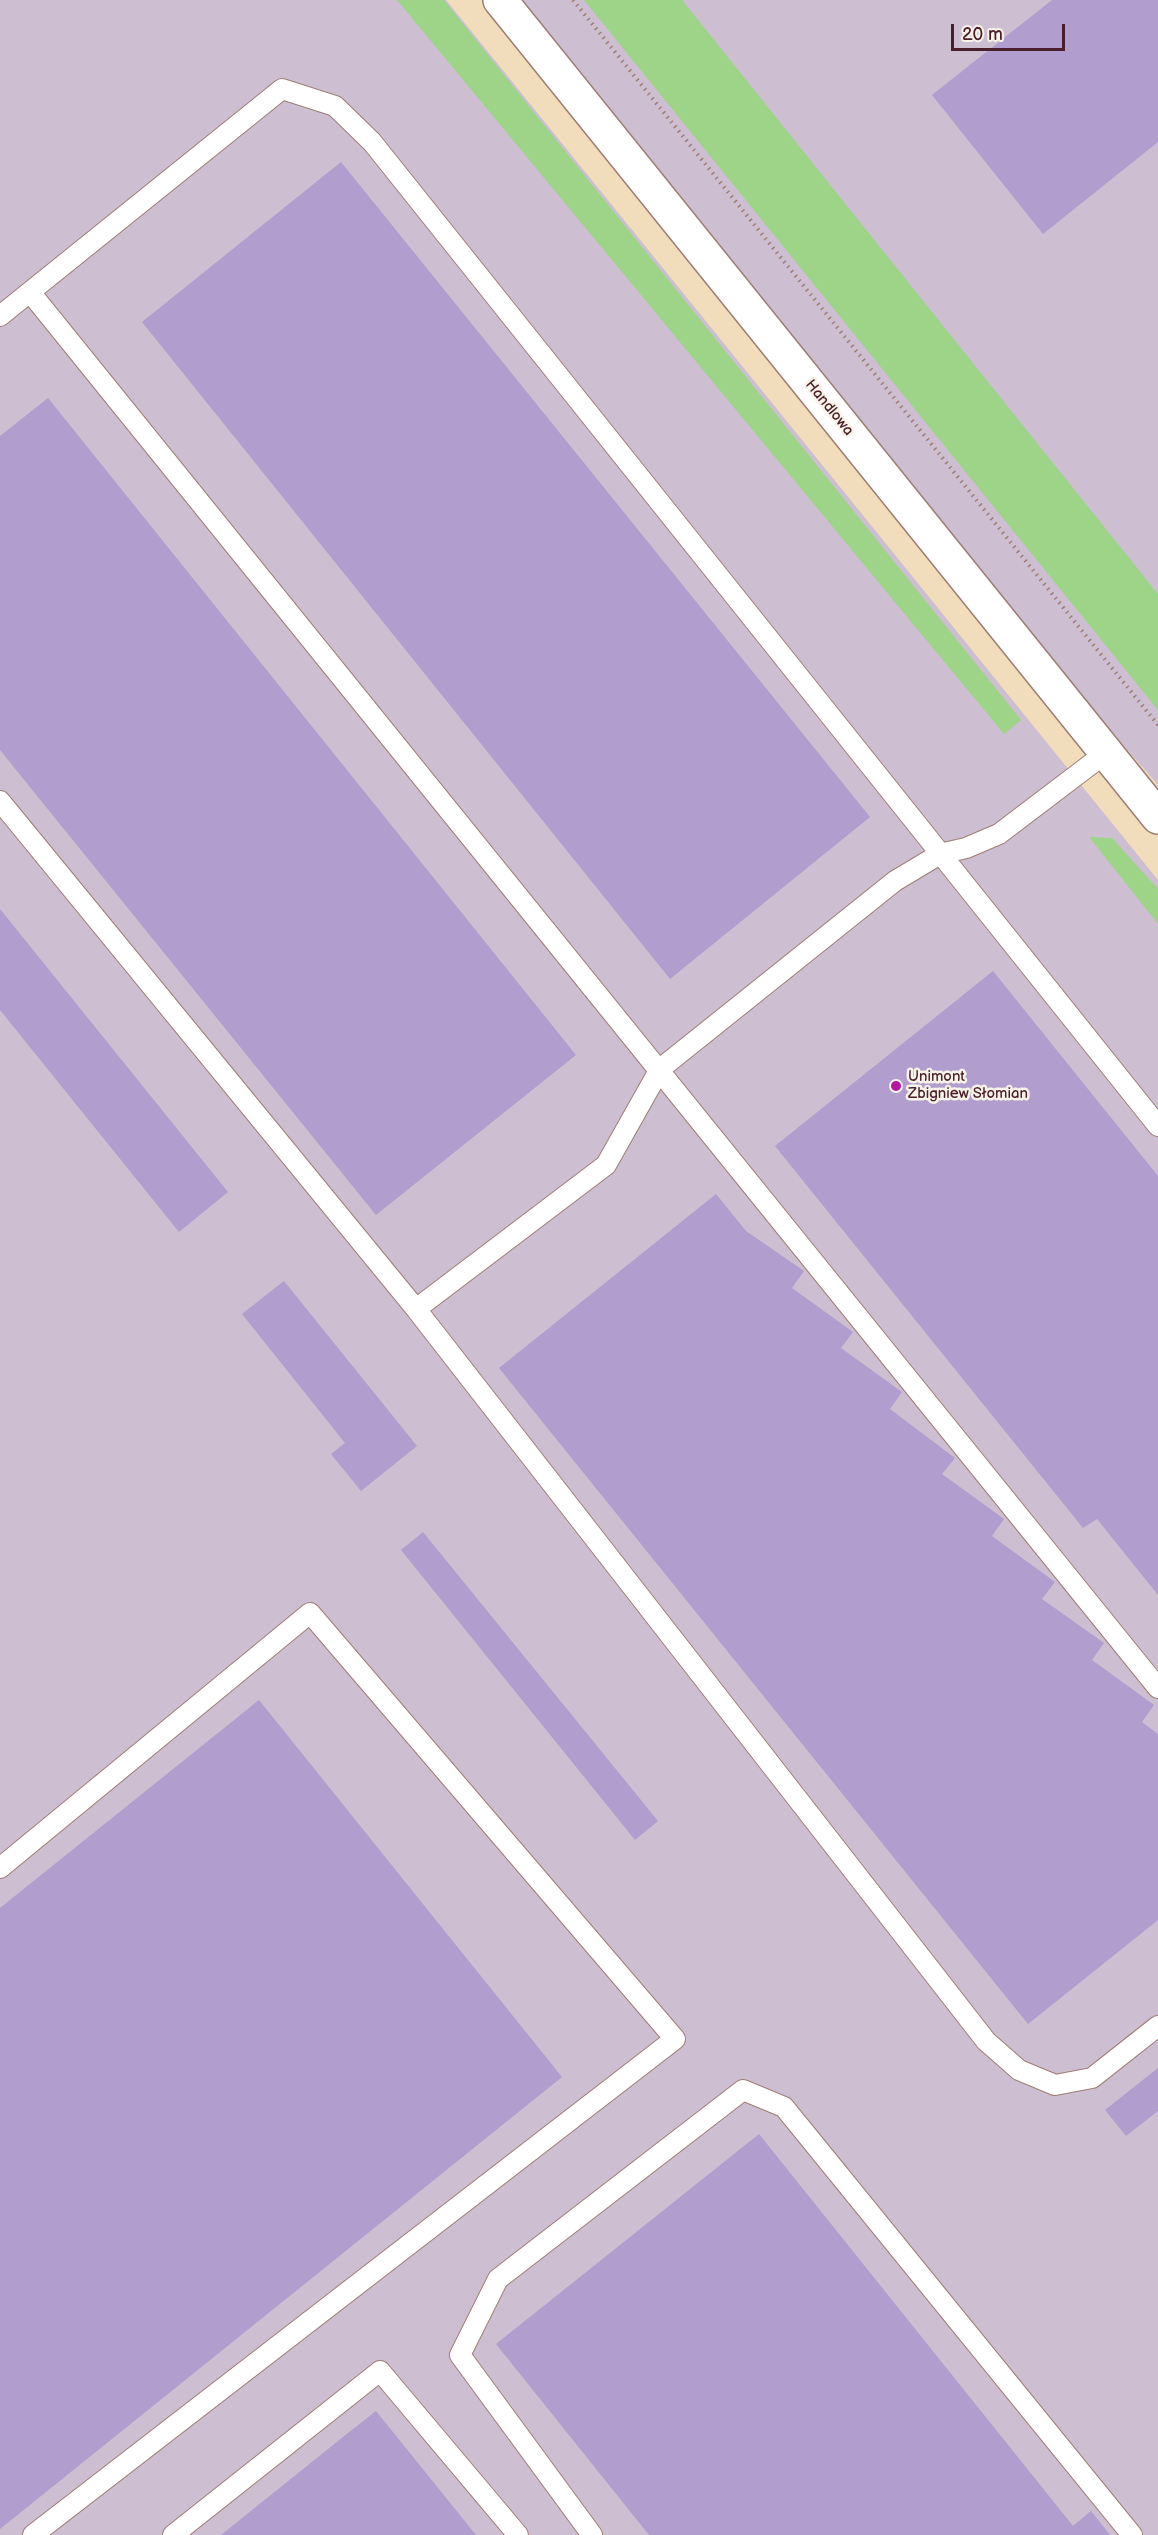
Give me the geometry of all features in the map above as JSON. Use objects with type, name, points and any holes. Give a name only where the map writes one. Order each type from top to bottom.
[{"type":"street","name":"Handlowa","points":[[500,0],[1158,817]]},
{"type":"lane","points":[[0,316],[282,89],[335,106],[372,142],[1158,1126]]},
{"type":"lane","points":[[30,292],[1158,1688]]},
{"type":"lane","points":[[416,1309],[606,1166],[660,1069],[895,881],[940,854],[966,848],[999,834],[1107,752]]},
{"type":"lane","points":[[0,801],[416,1309],[986,2041],[1019,2070],[1055,2085],[1092,2078],[1158,2026]]},
{"type":"lane","points":[[0,1868],[310,1613],[675,2039],[33,2535]]},
{"type":"lane","points":[[592,2535],[460,2355],[498,2279],[743,2090],[784,2107],[1132,2535]]},
{"type":"lane","points":[[173,2535],[380,2371],[518,2535]]},
{"type":"path","points":[[573,0],[1158,725]]},
{"type":"shaded area","points":[[0,0],[446,0],[1158,880],[1158,2535],[0,2535]]},
{"type":"shaded area","points":[[521,0],[1158,0],[1158,785],[1083,699]]},
{"type":"green space","points":[[397,0],[444,0],[1021,720],[1004,734]]},
{"type":"green space","points":[[584,0],[682,0],[1158,594],[1158,710]]},
{"type":"green space","points":[[1089,837],[1112,838],[1158,889],[1158,924]]},
{"type":"building","points":[[1052,0],[1158,0],[1158,142],[1043,234],[932,95]]},
{"type":"building","points":[[341,162],[870,817],[670,979],[142,322]]},
{"type":"building","points":[[48,398],[576,1055],[376,1215],[0,750],[0,436]]},
{"type":"building","points":[[0,909],[228,1192],[179,1232],[0,1010]]},
{"type":"building","points":[[993,971],[1158,1176],[1158,1595],[1097,1519],[1083,1528],[775,1146]]},
{"type":"building","points":[[716,1194],[746,1231],[804,1271],[792,1288],[853,1332],[841,1348],[902,1392],[890,1409],[955,1458],[942,1474],[1004,1519],[992,1536],[1055,1582],[1042,1599],[1104,1643],[1092,1660],[1154,1705],[1142,1722],[1158,1734],[1158,1920],[1028,2024],[499,1368]]},
{"type":"building","points":[[284,1281],[417,1446],[361,1491],[331,1454],[345,1443],[242,1314]]},
{"type":"building","points":[[423,1532],[658,1821],[635,1840],[401,1550]]},
{"type":"building","points":[[259,1700],[562,2077],[0,2529],[0,1908]]},
{"type":"building","points":[[1158,2068],[1158,2111],[1126,2136],[1105,2110]]},
{"type":"building","points":[[759,2134],[1073,2526],[1091,2511],[1110,2535],[649,2535],[496,2344]]},
{"type":"building","points":[[376,2411],[476,2535],[221,2535],[343,2437]]},
{"type":"place","name":"Unimont Zbigniew Słomian","points":[[896,1086]]}]
